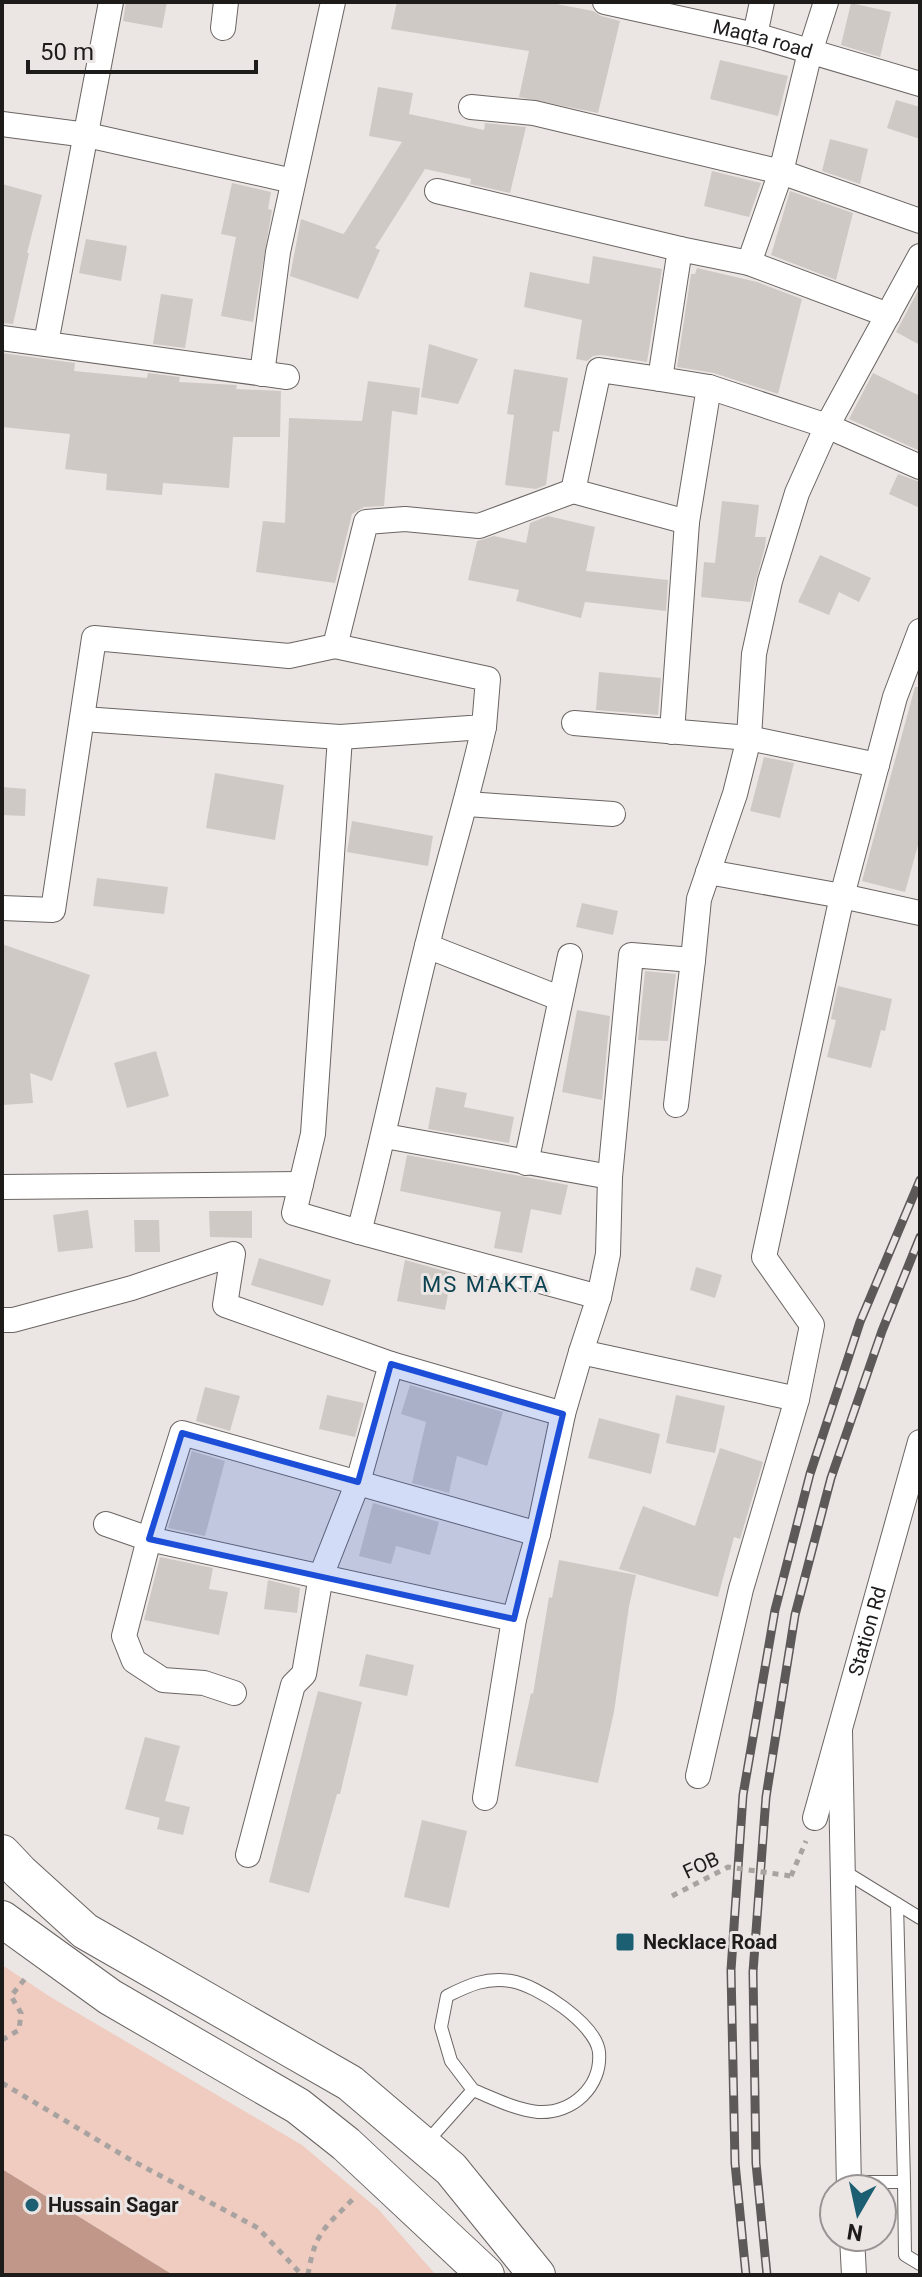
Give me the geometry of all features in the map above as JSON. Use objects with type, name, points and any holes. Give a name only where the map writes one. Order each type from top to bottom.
[{"type":"main road","points":[[2,1853],[85,1931],[350,2083],[451,2169],[537,2275]]},
{"type":"main road","points":[[2,1919],[110,1997],[298,2106],[346,2144],[486,2275]]},
{"type":"street","points":[[46,343],[111,2]]},
{"type":"street","points":[[223,28],[226,2]]},
{"type":"street","points":[[262,374],[278,252],[333,2]]},
{"type":"street","name":"Maqta road","points":[[605,2],[664,8],[920,84]]},
{"type":"street","points":[[755,35],[762,2]]},
{"type":"street","points":[[749,263],[781,172],[810,52],[826,2]]},
{"type":"street","points":[[471,107],[534,113],[781,172],[920,221]]},
{"type":"street","points":[[2,124],[87,135],[293,181]]},
{"type":"street","points":[[437,191],[749,263],[888,315]]},
{"type":"street","points":[[660,379],[680,249]]},
{"type":"street","points":[[676,1105],[699,899],[735,794],[749,738],[754,654],[770,581],[797,493],[827,426],[920,256]]},
{"type":"street","points":[[2,338],[287,377]]},
{"type":"street","points":[[573,491],[599,370],[709,387],[827,426],[920,467]]},
{"type":"street","points":[[672,732],[687,522],[709,387]]},
{"type":"street","points":[[335,646],[366,522],[405,519],[479,526],[573,491],[687,522]]},
{"type":"street","points":[[698,1776],[741,1589],[797,1399],[812,1325],[764,1257],[842,896],[895,697],[920,631]]},
{"type":"street","points":[[2,908],[53,910],[94,638],[289,656],[335,646],[488,679],[484,727],[467,804],[427,946],[385,1136],[359,1232]]},
{"type":"street","points":[[83,719],[340,737],[484,727]]},
{"type":"street","points":[[574,723],[749,738],[877,765]]},
{"type":"street","points":[[340,737],[313,1134],[294,1213],[599,1297]]},
{"type":"street","points":[[467,804],[613,814]]},
{"type":"street","points":[[708,872],[920,913]]},
{"type":"street","points":[[427,946],[559,998]]},
{"type":"street","points":[[485,1798],[514,1619],[538,1534],[563,1414],[599,1297],[608,1254],[610,1177],[631,955],[693,960]]},
{"type":"street","points":[[526,1163],[570,956]]},
{"type":"street","points":[[385,1136],[610,1177]]},
{"type":"street","points":[[2,1187],[301,1184]]},
{"type":"street","points":[[2,1320],[13,1320],[132,1288],[233,1254],[225,1305],[391,1364],[563,1414]]},
{"type":"street","points":[[581,1352],[797,1399]]},
{"type":"street","points":[[248,1855],[293,1685],[304,1674],[321,1576],[358,1482],[391,1364]]},
{"type":"street","points":[[234,1693],[204,1683],[163,1680],[134,1661],[124,1636],[149,1539],[182,1433],[538,1534]]},
{"type":"street","name":"Station Rd","points":[[815,1818],[920,1442]]},
{"type":"street","points":[[106,1524],[149,1539],[514,1619]]},
{"type":"street","points":[[840,1731],[849,2173]]},
{"type":"street","points":[[853,2253],[854,2275]]},
{"type":"lane","points":[[842,1870],[920,1918]]},
{"type":"lane","points":[[897,1904],[905,2255],[920,2264]]},
{"type":"lane","points":[[475,1981],[513,1981],[553,2000],[583,2023],[599,2050],[594,2084],[574,2105],[539,2112],[473,2090],[451,2061],[441,2027],[447,1996],[475,1981]]},
{"type":"lane","points":[[423,2146],[473,2090]]},
{"type":"lane","points":[[898,2182],[904,2182]]},
{"type":"path","name":"FOB","points":[[672,1896],[728,1867],[791,1876],[815,1818]]},
{"type":"path","points":[[2,2040],[19,2030],[21,2013],[11,1996],[46,1952]]},
{"type":"path","points":[[2,2083],[131,2160],[258,2228],[305,2275]]},
{"type":"path","points":[[305,2275],[312,2246],[323,2230],[378,2174]]},
{"type":"highlighted area","points":[[391,1364],[563,1414],[514,1619],[149,1539],[182,1433],[358,1482]]},
{"type":"shaded area","points":[[2,1965],[52,1998],[302,2145],[379,2210],[436,2275],[173,2275],[2,2169]]},
{"type":"shaded area","name":"Hussain Sagar","points":[[2,2169],[173,2275],[2,2275]]},
{"type":"building","points":[[126,2],[167,2],[162,28],[123,21]]},
{"type":"building","points":[[397,2],[546,2],[593,11],[620,21],[598,113],[519,97],[529,51],[391,29]]},
{"type":"building","points":[[851,3],[891,12],[880,57],[841,45]]},
{"type":"building","points":[[720,60],[788,76],[778,116],[710,99]]},
{"type":"building","points":[[378,87],[413,93],[409,114],[484,130],[485,123],[526,127],[510,193],[470,184],[471,179],[425,169],[375,248],[380,250],[358,299],[290,276],[301,219],[343,234],[402,142],[369,136]]},
{"type":"building","points":[[896,100],[920,107],[920,139],[887,128]]},
{"type":"building","points":[[830,139],[868,149],[860,184],[822,171]]},
{"type":"building","points":[[712,171],[761,183],[749,217],[704,206]]},
{"type":"building","points":[[232,183],[271,192],[268,209],[272,210],[253,322],[221,316],[236,237],[221,234]]},
{"type":"building","points":[[2,184],[42,195],[13,324],[2,323]]},
{"type":"building","points":[[790,191],[853,213],[836,280],[771,255]]},
{"type":"building","points":[[86,239],[127,246],[121,281],[79,273]]},
{"type":"building","points":[[593,256],[662,269],[647,362],[601,355],[587,361],[576,359],[582,320],[524,307],[530,272],[589,284]]},
{"type":"building","points":[[697,268],[757,282],[802,299],[778,394],[714,373],[677,367],[691,274],[695,274]]},
{"type":"building","points":[[920,287],[920,345],[896,332]]},
{"type":"building","points":[[161,294],[193,299],[185,348],[153,344]]},
{"type":"building","points":[[429,344],[478,359],[458,404],[421,397]]},
{"type":"building","points":[[2,353],[75,363],[74,371],[147,378],[148,373],[180,377],[179,382],[281,391],[280,437],[233,437],[229,488],[163,483],[162,495],[106,490],[107,474],[65,469],[70,434],[2,427]]},
{"type":"building","points":[[514,369],[568,378],[559,432],[553,431],[546,485],[536,489],[505,485],[514,415],[507,414]]},
{"type":"building","points":[[873,373],[920,396],[920,451],[849,419]]},
{"type":"building","points":[[368,381],[420,388],[417,415],[392,411],[384,506],[364,507],[352,514],[335,583],[256,572],[263,521],[285,523],[289,418],[362,421]]},
{"type":"building","points":[[898,474],[920,482],[920,508],[889,494]]},
{"type":"building","points":[[722,501],[759,505],[755,537],[766,537],[750,602],[701,597],[704,562],[715,563]]},
{"type":"building","points":[[548,516],[595,527],[586,571],[668,580],[666,611],[585,602],[581,618],[516,601],[519,590],[468,580],[477,541],[494,536],[526,543],[530,523]]},
{"type":"building","points":[[820,555],[871,578],[859,602],[839,592],[829,615],[798,602]]},
{"type":"building","points":[[599,672],[661,678],[658,715],[596,710]]},
{"type":"building","points":[[915,687],[920,687],[920,838],[905,892],[862,881]]},
{"type":"building","points":[[764,757],[794,763],[780,818],[750,811]]},
{"type":"building","points":[[215,773],[284,785],[275,840],[206,828]]},
{"type":"building","points":[[2,787],[26,789],[25,816],[2,815]]},
{"type":"building","points":[[352,821],[433,836],[428,866],[347,852]]},
{"type":"building","points":[[97,878],[168,887],[164,914],[93,906]]},
{"type":"building","points":[[582,903],[618,911],[613,935],[576,927]]},
{"type":"building","points":[[2,944],[90,975],[52,1081],[30,1073],[33,1103],[2,1105]]},
{"type":"building","points":[[645,971],[676,974],[668,1041],[638,1040]]},
{"type":"building","points":[[838,986],[892,999],[885,1031],[881,1030],[871,1068],[827,1057],[836,1020],[831,1019]]},
{"type":"building","points":[[577,1010],[610,1016],[602,1100],[562,1092]]},
{"type":"building","points":[[156,1051],[169,1096],[127,1108],[114,1063]]},
{"type":"building","points":[[436,1087],[467,1093],[464,1107],[514,1117],[509,1143],[428,1129]]},
{"type":"building","points":[[407,1155],[568,1185],[561,1215],[531,1209],[522,1253],[494,1248],[501,1212],[400,1191]]},
{"type":"building","points":[[88,1210],[93,1248],[58,1252],[53,1215]]},
{"type":"building","points":[[209,1211],[252,1211],[252,1238],[210,1237]]},
{"type":"building","points":[[134,1220],[159,1220],[160,1252],[135,1252]]},
{"type":"building","points":[[259,1258],[331,1280],[323,1306],[251,1285]]},
{"type":"building","points":[[405,1260],[452,1273],[445,1310],[397,1301]]},
{"type":"building","points":[[696,1267],[722,1275],[715,1298],[690,1290]]},
{"type":"building","points":[[410,1385],[503,1412],[487,1466],[457,1456],[449,1493],[412,1483],[426,1422],[401,1414]]},
{"type":"building","points":[[205,1387],[240,1396],[230,1431],[196,1421]]},
{"type":"building","points":[[327,1395],[364,1403],[355,1437],[319,1429]]},
{"type":"building","points":[[676,1395],[725,1406],[715,1453],[666,1443]]},
{"type":"building","points":[[599,1418],[660,1434],[651,1474],[588,1458]]},
{"type":"building","points":[[720,1448],[763,1462],[740,1539],[734,1537],[718,1597],[619,1569],[643,1506],[695,1526]]},
{"type":"building","points":[[192,1451],[225,1461],[205,1536],[168,1528]]},
{"type":"building","points":[[373,1503],[439,1522],[430,1555],[396,1546],[391,1564],[359,1556]]},
{"type":"building","points":[[160,1557],[213,1568],[209,1589],[228,1592],[219,1635],[144,1620]]},
{"type":"building","points":[[559,1560],[636,1575],[614,1712],[598,1783],[515,1766],[533,1694],[549,1597],[552,1598]]},
{"type":"building","points":[[268,1580],[300,1588],[297,1613],[264,1609]]},
{"type":"building","points":[[366,1654],[414,1665],[407,1696],[359,1686]]},
{"type":"building","points":[[318,1691],[362,1702],[340,1794],[337,1794],[309,1893],[269,1882]]},
{"type":"building","points":[[145,1737],[180,1746],[165,1801],[190,1807],[183,1835],[157,1829],[160,1818],[125,1809]]},
{"type":"building","points":[[422,1820],[467,1831],[449,1908],[404,1897]]},
{"type":"railway","points":[[746,2275],[735,2163],[731,1970],[743,1795],[775,1610],[810,1474],[860,1322],[920,1180]]},
{"type":"railway","points":[[767,2275],[756,2163],[753,1972],[766,1797],[795,1615],[831,1478],[882,1331],[920,1237]]},
{"type":"place","name":"Necklace Road","points":[[625,1942]]},
{"type":"place","name":"Hussain Sagar","points":[[32,2205]]},
{"type":"district","name":"MS MAKTA","points":[[486,1284]]}]
